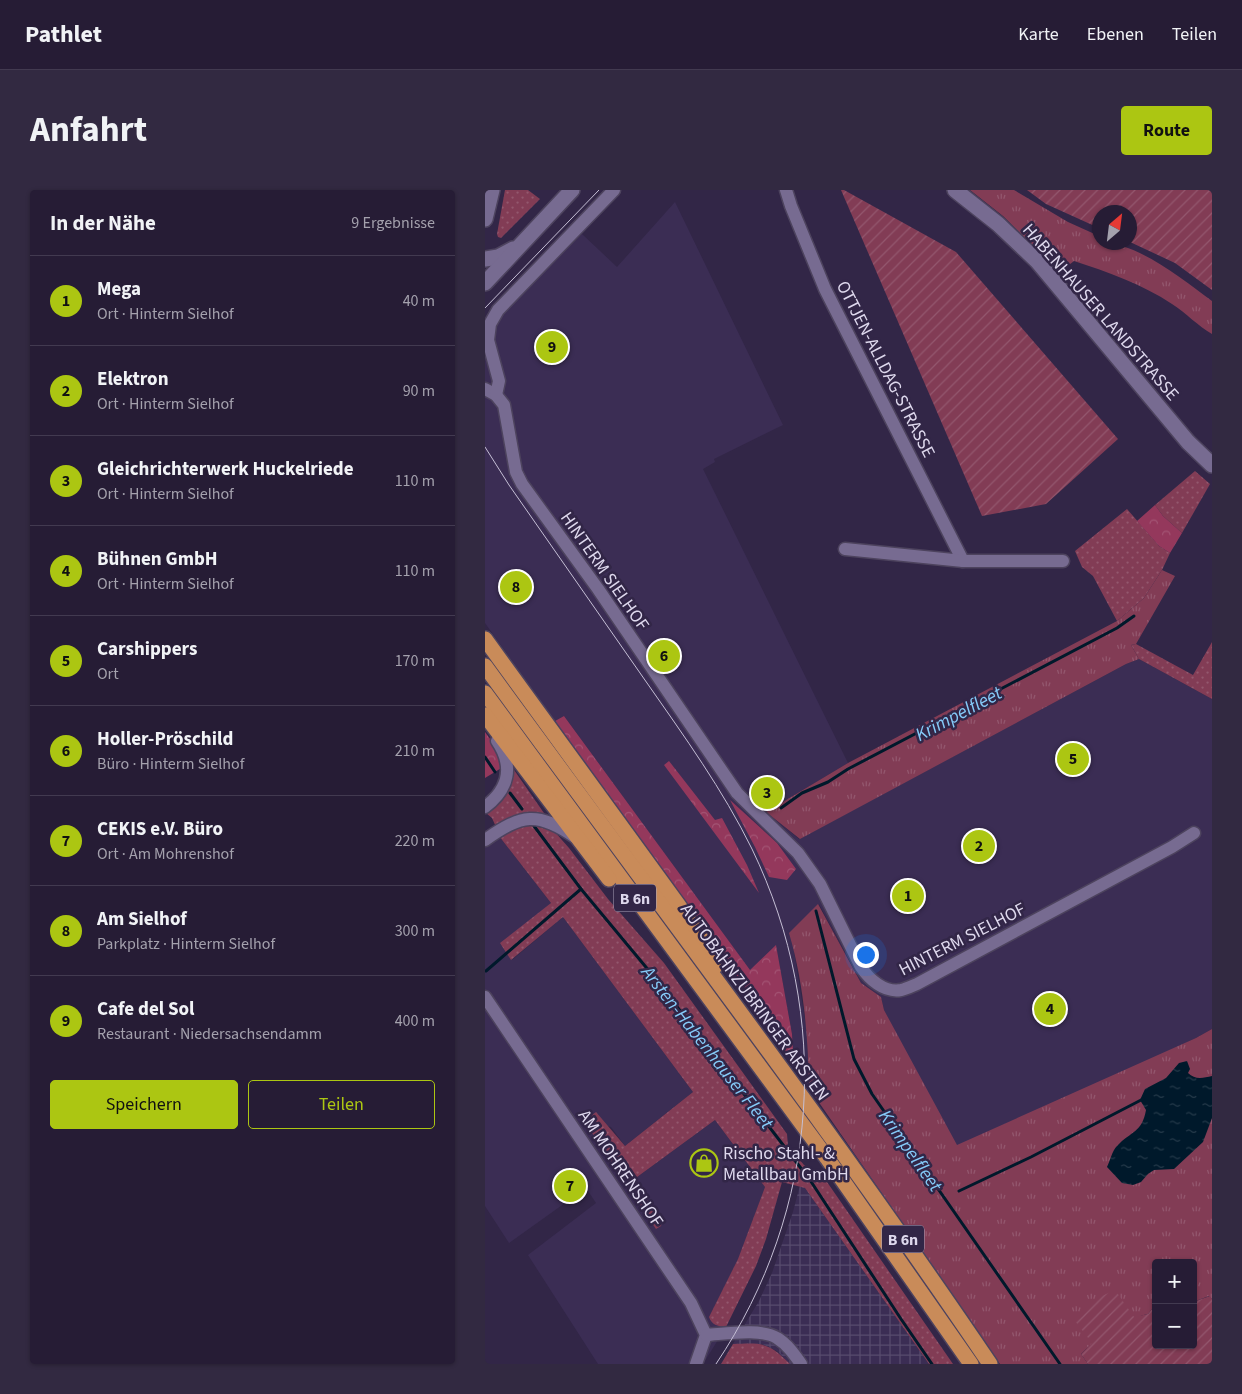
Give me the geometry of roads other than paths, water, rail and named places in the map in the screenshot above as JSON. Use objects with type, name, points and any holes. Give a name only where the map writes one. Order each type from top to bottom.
[{"type":"highway","points":[[485,639],[679,906],[702,940],[726,994]]},
{"type":"highway","name":"AUTOBAHNZUBRINGER ARSTEN","points":[[485,666],[726,994],[937,1286],[990,1364]]},
{"type":"highway","name":"AUTOBAHNZUBRINGER ARSTEN","points":[[485,693],[827,1158],[971,1364]]},
{"type":"highway","points":[[485,715],[635,913],[682,962]]},
{"type":"street","points":[[485,219],[492,190]]},
{"type":"street","points":[[485,283],[572,190]]},
{"type":"street","points":[[490,392],[499,381],[488,340],[490,324],[497,310],[614,190]]},
{"type":"street","name":"OTTJEN-ALLDAG-STRASSE","points":[[786,190],[825,289],[963,561]]},
{"type":"street","name":"HABENHAUSER LANDSTRASSE","points":[[955,190],[998,224],[1037,260],[1188,442],[1212,465]]},
{"type":"street","points":[[485,260],[498,257],[518,246]]},
{"type":"street","name":"HINTERM SIELHOF","points":[[490,392],[504,405],[516,472],[522,484],[598,589],[737,793],[799,853],[820,884],[861,967],[869,978],[879,985],[890,990],[901,990],[917,984],[1164,852],[1195,833]]},
{"type":"street","points":[[845,549],[963,561],[1063,561]]},
{"type":"street","points":[[485,724],[505,754],[508,771],[499,793],[485,807]]},
{"type":"street","points":[[485,827],[485,838],[511,823],[531,819],[555,825],[578,839]]},
{"type":"street","name":"AM MOHRENSHOF","points":[[485,997],[687,1297],[706,1335]]},
{"type":"street","points":[[697,1364],[706,1335],[762,1333],[776,1337],[791,1350],[801,1364]]},
{"type":"water","points":[[1187,1061],[1190,1069],[1188,1073],[1193,1077],[1212,1076],[1212,1118],[1203,1142],[1174,1169],[1154,1170],[1141,1182],[1133,1185],[1122,1183],[1107,1167],[1115,1148],[1139,1128],[1142,1123],[1146,1110],[1140,1100],[1145,1089],[1166,1078],[1179,1063]]},
{"type":"waterway","name":"Krimpelfleet","points":[[781,808],[802,793],[828,782],[848,769],[1117,628],[1134,616]]},
{"type":"waterway","points":[[485,757],[495,772]]},
{"type":"waterway","points":[[510,793],[522,809]]},
{"type":"waterway","name":"Arsten-Habenhauser Fleet","points":[[534,826],[581,889],[655,978],[810,1180],[932,1364]]},
{"type":"waterway","name":"Arsten-Habenhauser Fleet","points":[[486,971],[581,889]]},
{"type":"waterway","name":"Krimpelfleet","points":[[816,911],[854,1059],[872,1094],[1060,1364]]},
{"type":"waterway","points":[[959,1191],[1031,1157],[1143,1099]]},
{"type":"tram line","points":[[485,308],[599,190]]},
{"type":"tram line","points":[[485,447],[509,485],[689,743],[729,806],[752,849],[778,913],[795,979],[804,1045],[803,1111],[794,1177],[777,1242],[751,1304],[716,1364]]},
{"type":"place","name":"Cafe del Sol","points":[[552,347]]},
{"type":"place","name":"Am Sielhof","points":[[516,587]]},
{"type":"place","name":"Holler-Pröschild","points":[[664,656]]},
{"type":"place","name":"Carshippers","points":[[1073,759]]},
{"type":"place","name":"Gleichrichterwerk Huckelriede","points":[[767,793]]},
{"type":"place","name":"Elektron","points":[[979,846]]},
{"type":"place","name":"Mega","points":[[908,896]]},
{"type":"place","name":"Bühnen GmbH","points":[[1050,1009]]},
{"type":"place","name":"Rischo Stahl- & Metallbau GmbH","points":[[704,1163]]},
{"type":"place","name":"CEKIS e.V. Büro","points":[[570,1186]]}]
